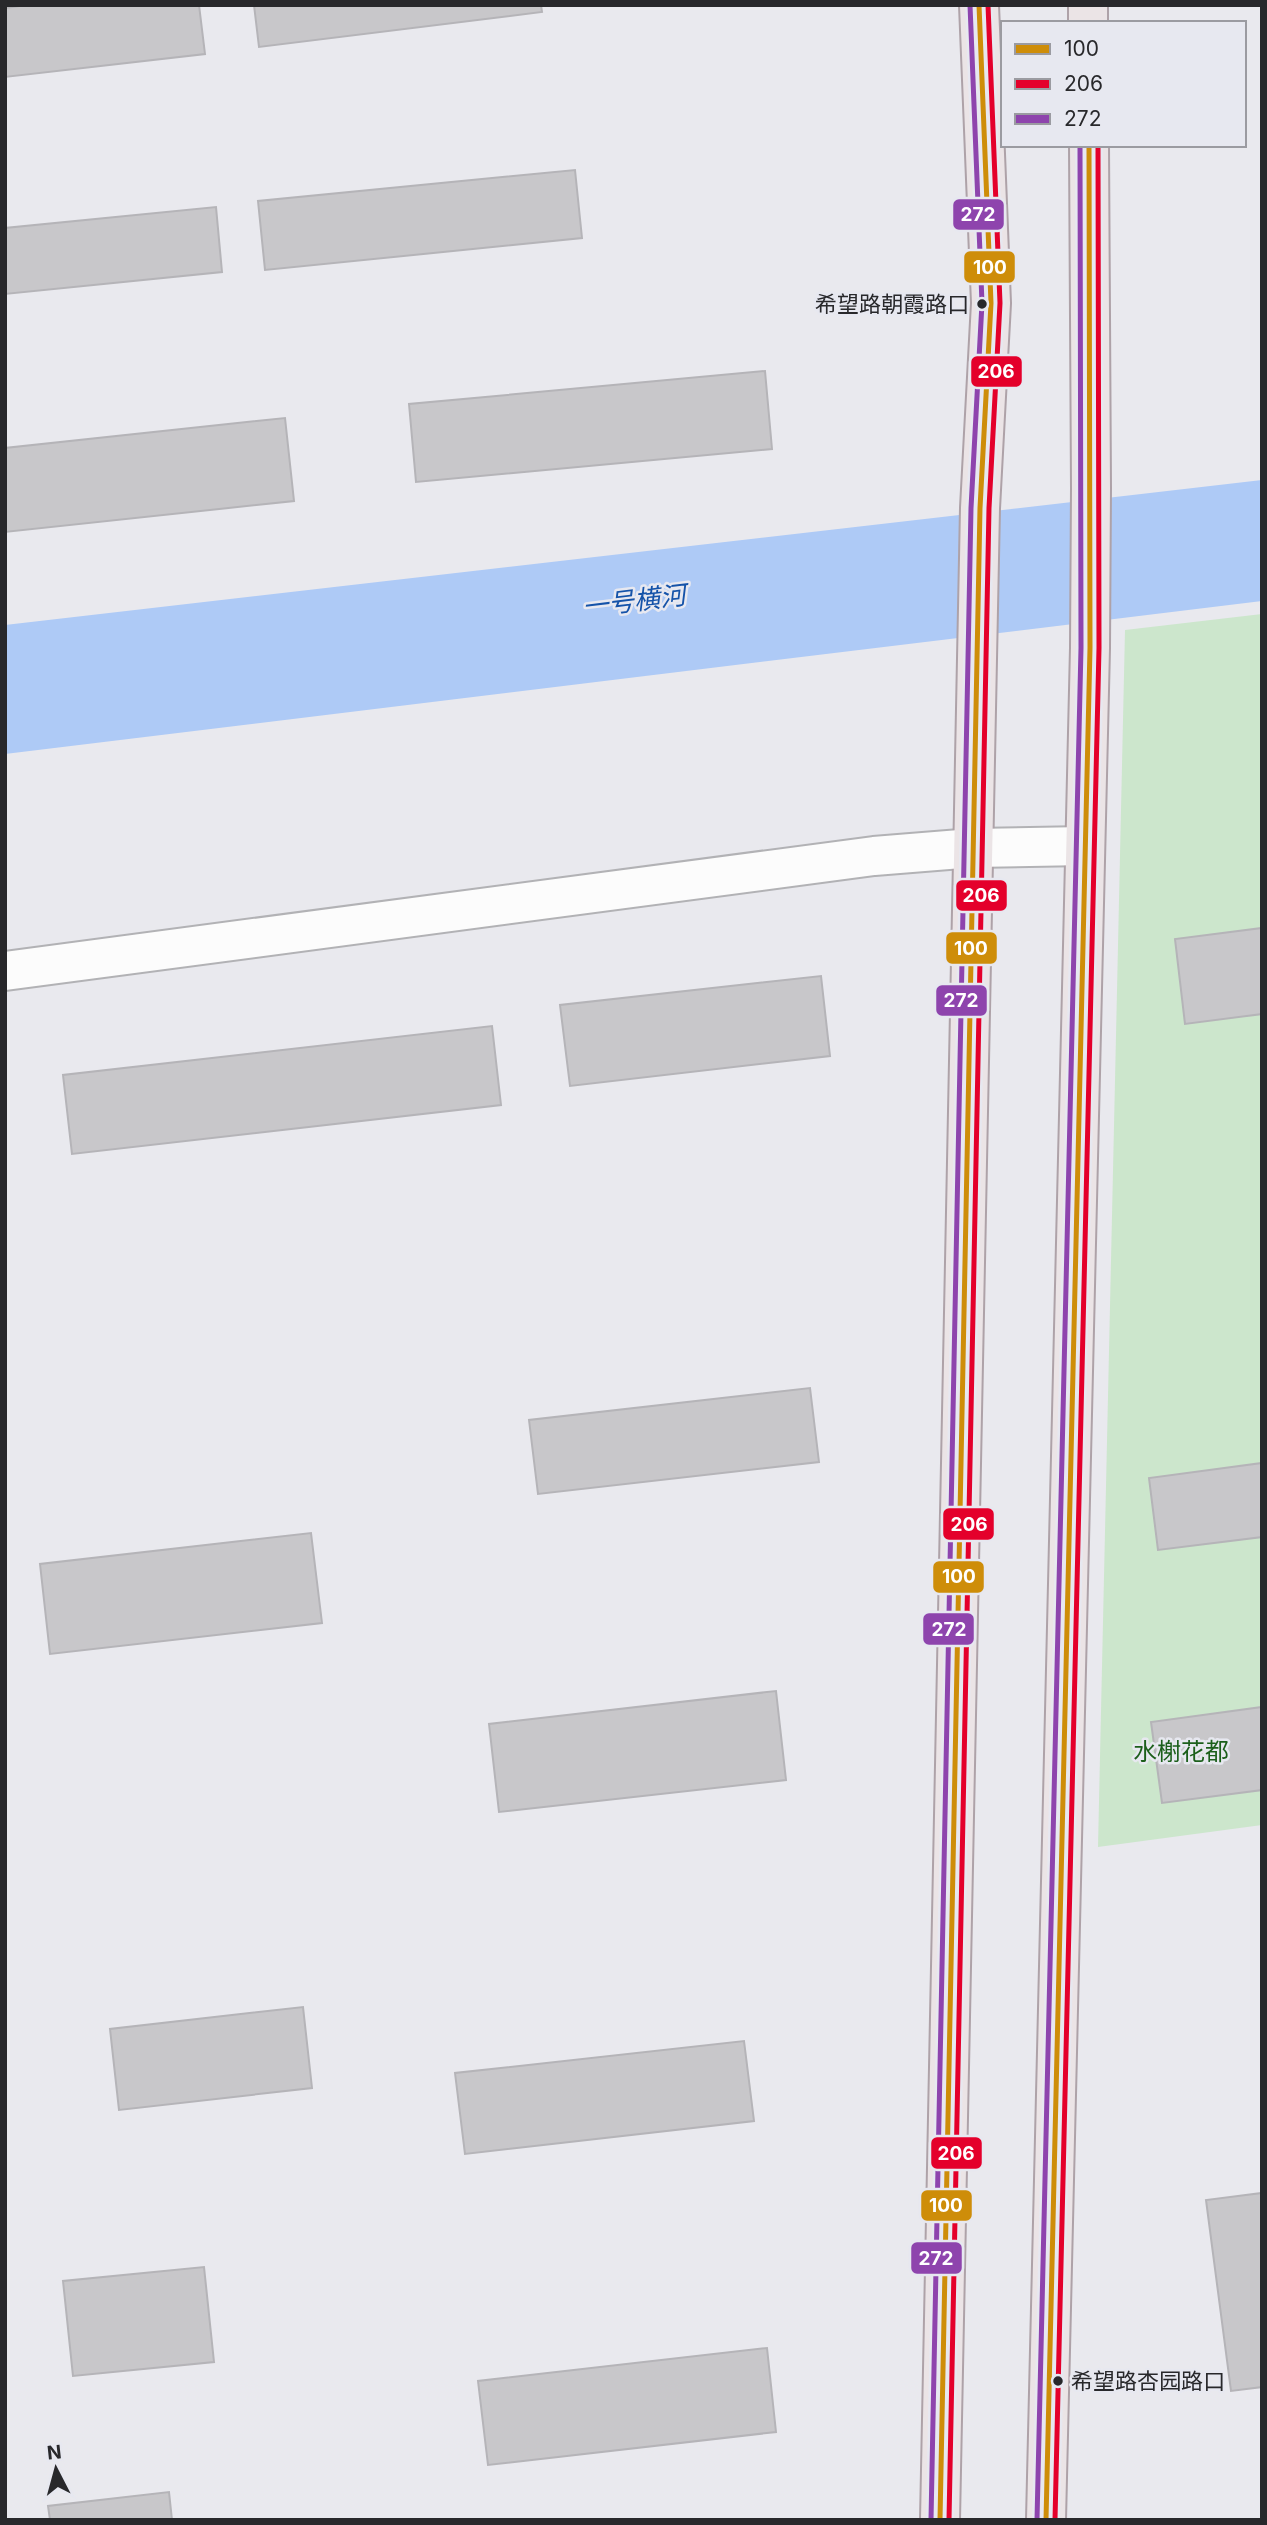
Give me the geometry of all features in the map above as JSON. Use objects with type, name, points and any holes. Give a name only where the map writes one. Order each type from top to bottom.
[{"type":"main road","points":[[940,2520],[976,665],[980,508],[991,303],[979,5]]},
{"type":"main road","points":[[1046,2520],[1090,648],[1089,147]]},
{"type":"street","points":[[5,971],[861,858],[973,848],[1085,846]]},
{"type":"green space","name":"水榭花都","points":[[1262,614],[1262,1825],[1098,1847],[1125,630]]},
{"type":"water","name":"一号横河","points":[[1262,480],[1262,601],[5,754],[5,625]]},
{"type":"building","points":[[27,5],[199,5],[205,54],[5,77],[5,8]]},
{"type":"building","points":[[254,5],[541,5],[542,12],[259,47]]},
{"type":"building","points":[[575,170],[582,238],[265,270],[258,201]]},
{"type":"building","points":[[216,207],[222,272],[5,294],[5,228]]},
{"type":"building","points":[[765,371],[772,449],[416,482],[409,404]]},
{"type":"building","points":[[285,418],[294,501],[5,532],[5,448]]},
{"type":"building","points":[[1262,928],[1262,1014],[1185,1024],[1175,939]]},
{"type":"building","points":[[821,976],[830,1056],[570,1086],[560,1005]]},
{"type":"building","points":[[492,1026],[501,1105],[72,1154],[63,1075]]},
{"type":"building","points":[[810,1388],[819,1462],[538,1494],[529,1420]]},
{"type":"building","points":[[1262,1463],[1262,1537],[1158,1550],[1149,1478]]},
{"type":"building","points":[[311,1533],[322,1623],[50,1654],[40,1564]]},
{"type":"building","points":[[776,1691],[786,1780],[499,1812],[489,1724]]},
{"type":"building","points":[[1262,1707],[1262,1790],[1162,1803],[1151,1722]]},
{"type":"building","points":[[303,2007],[312,2088],[119,2110],[110,2029]]},
{"type":"building","points":[[744,2041],[754,2121],[465,2154],[455,2073]]},
{"type":"building","points":[[1262,2193],[1262,2387],[1231,2391],[1206,2200]]},
{"type":"building","points":[[204,2267],[214,2362],[73,2376],[63,2281]]},
{"type":"building","points":[[767,2348],[776,2432],[488,2465],[478,2381]]},
{"type":"building","points":[[169,2492],[172,2520],[50,2520],[48,2506]]},
{"type":"transit line","name":"272","points":[[931,2520],[971,508],[982,303],[970,5]]},
{"type":"transit line","name":"100","points":[[940,2520],[980,508],[991,303],[979,5]]},
{"type":"transit line","name":"206","points":[[949,2520],[989,508],[1000,303],[988,5]]},
{"type":"transit line","name":"272","points":[[1037,2520],[1081,648],[1080,147]]},
{"type":"transit line","name":"100","points":[[1046,2520],[1090,648],[1089,147]]},
{"type":"transit line","name":"206","points":[[1055,2520],[1099,648],[1098,147]]},
{"type":"place","name":"希望路朝霞路口","points":[[982,304]]},
{"type":"place","name":"希望路杏园路口","points":[[1058,2381]]}]
